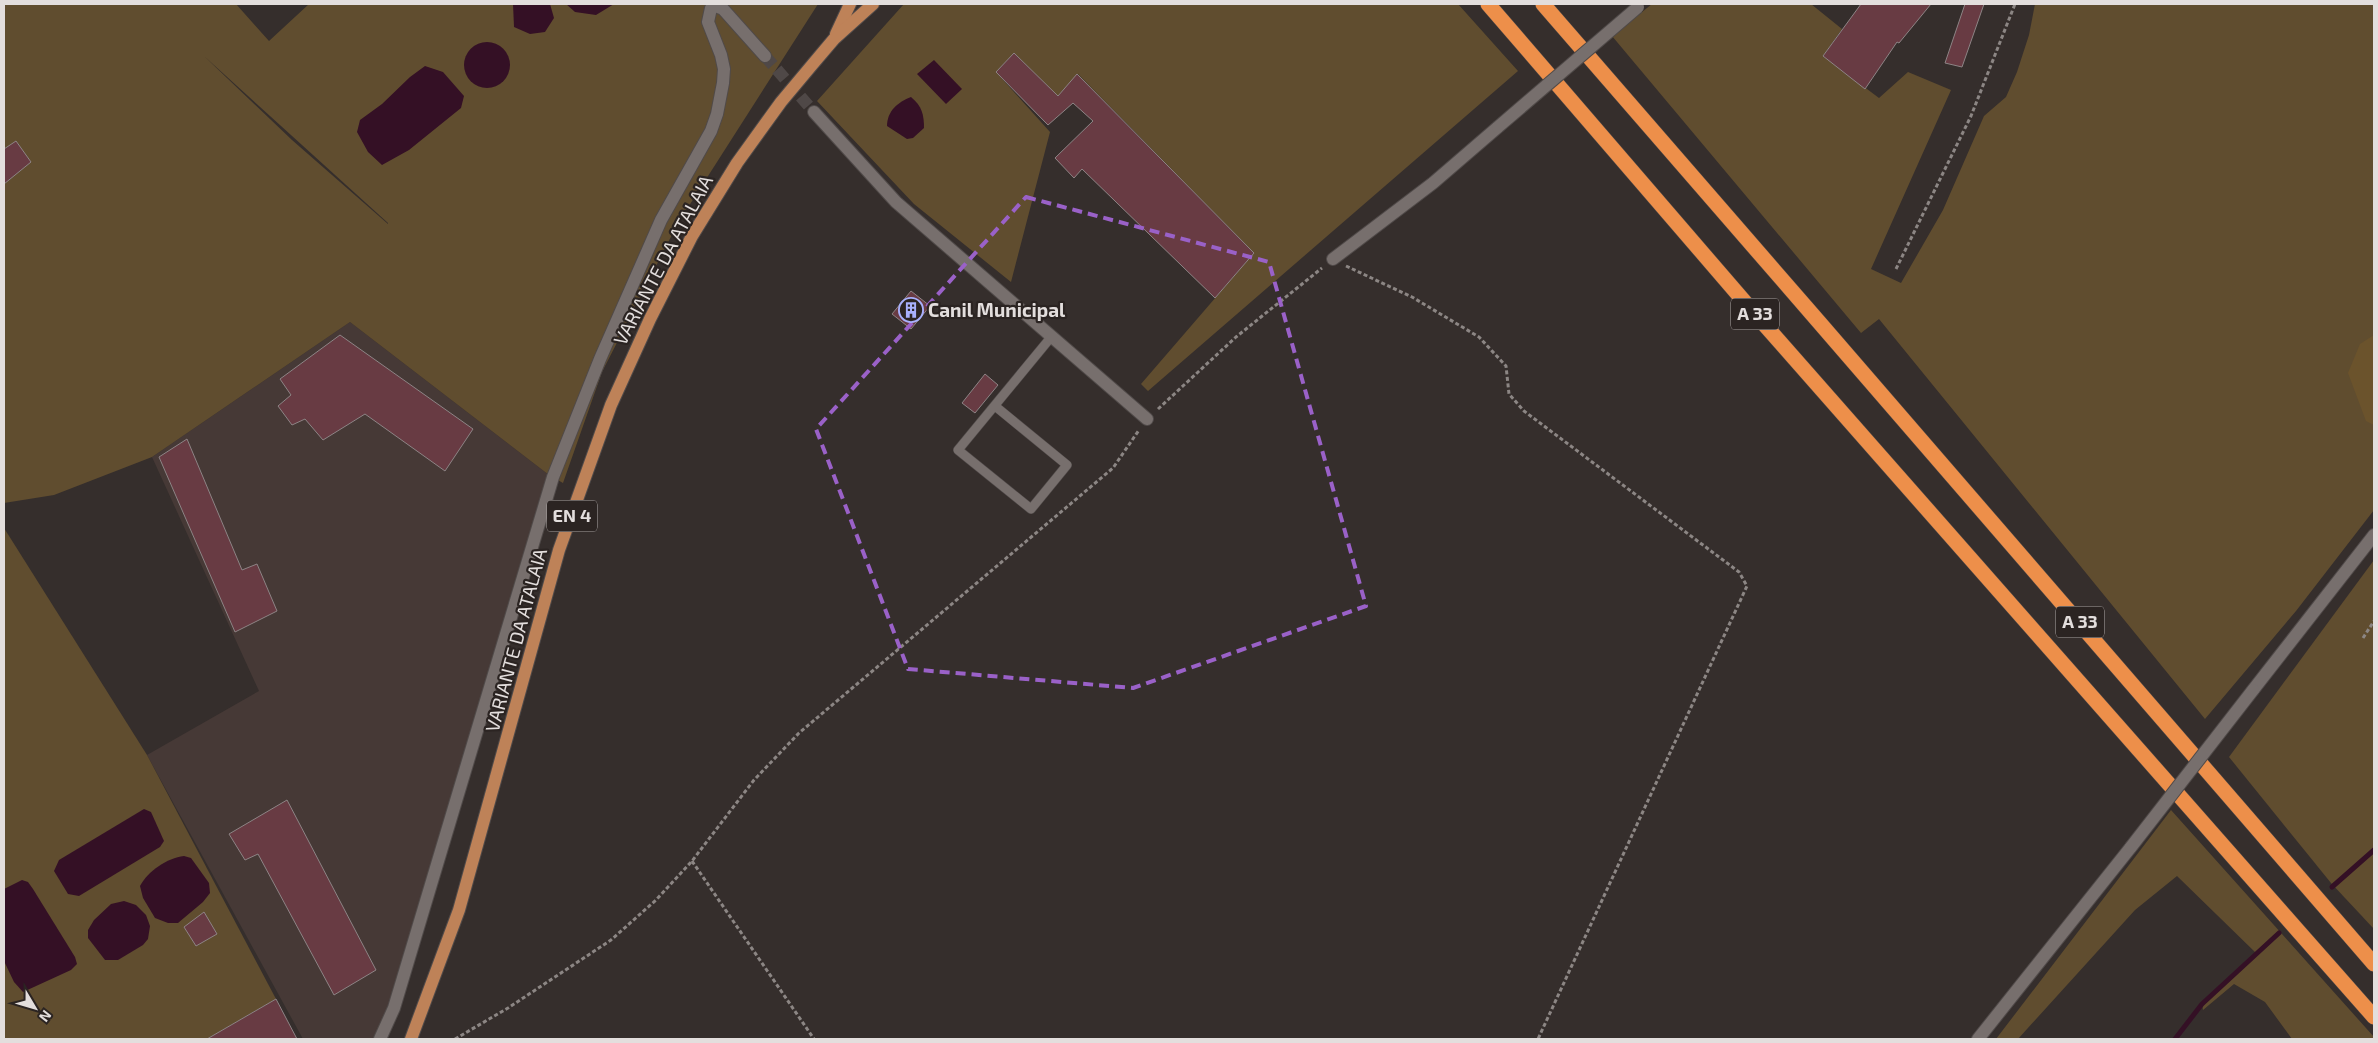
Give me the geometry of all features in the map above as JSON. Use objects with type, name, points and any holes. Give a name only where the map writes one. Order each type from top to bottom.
[{"type":"highway","name":"A 33","points":[[1488,4],[1755,314],[2374,1017]]},
{"type":"highway","name":"A 33","points":[[1544,4],[2374,964]]},
{"type":"highway","points":[[1548,4],[1563,27]]},
{"type":"main road","name":"VARIANTE DA ATALAIA","points":[[834,39],[850,4]]},
{"type":"main road","name":"VARIANTE DA ATALAIA","points":[[411,1039],[459,910],[560,550],[611,405],[650,319],[692,236],[737,163],[781,102],[834,39],[873,4]]},
{"type":"street","points":[[1333,259],[1498,128],[1640,5]]},
{"type":"street","points":[[380,1039],[394,1008],[553,477],[600,359],[661,220],[711,131],[717,114],[724,69],[721,55],[708,22],[711,8],[715,6],[723,9],[765,56]]},
{"type":"street","points":[[814,112],[896,202],[1147,419]]},
{"type":"street","points":[[1978,1039],[2131,847],[2374,535]]},
{"type":"lane","points":[[995,406],[1067,465],[1031,509],[958,450],[1052,336]]},
{"type":"path","points":[[1896,269],[1971,116],[2015,4]]},
{"type":"path","points":[[455,1039],[508,1008],[611,940],[656,900],[692,860],[754,780],[799,733],[1113,468],[1147,419],[1236,337],[1333,259],[1412,297],[1479,337],[1506,366],[1509,394],[1524,411],[1739,572],[1747,586],[1538,1039]]},
{"type":"path","points":[[2363,638],[2374,621]]},
{"type":"path","points":[[692,860],[814,1039]]},
{"type":"highlighted area","points":[[1026,197],[1269,262],[1366,606],[1133,688],[908,669],[816,429]]},
{"type":"shaded area","points":[[4,4],[236,4],[269,41],[309,4],[818,4],[678,223],[602,372],[563,483],[549,475],[350,322],[152,457],[54,495],[4,503]],"holes":[[[204,56],[388,223],[292,140]]]},
{"type":"shaded area","points":[[513,4],[550,4],[554,18],[545,32],[530,34],[514,27]]},
{"type":"shaded area","points":[[566,4],[614,4],[596,15],[575,12]]},
{"type":"shaded area","points":[[904,4],[1458,4],[1518,71],[1148,391],[1141,384],[1254,253],[1078,74],[1058,96],[1014,53],[996,72],[1050,132],[1011,282],[914,204],[817,101]]},
{"type":"shaded area","points":[[1652,4],[1811,4],[1842,29],[1823,56],[1879,98],[1908,72],[1951,90],[1871,269],[1901,283],[1943,210],[1984,116],[2006,97],[2017,72],[2029,35],[2035,4],[2374,4],[2374,510],[2296,611],[2205,719],[1879,319],[1861,333],[1612,36]]},
{"type":"shaded area","points":[[487,42],[500,46],[506,52],[510,65],[506,78],[500,84],[487,88],[474,84],[468,78],[464,65],[468,52],[474,46]]},
{"type":"shaded area","points":[[934,60],[962,89],[946,104],[917,74]]},
{"type":"shaded area","points":[[425,66],[443,72],[464,96],[461,108],[409,150],[382,165],[368,152],[357,132],[360,120],[382,104],[410,77]]},
{"type":"shaded area","points":[[911,97],[922,111],[924,128],[913,138],[907,139],[887,126],[887,121],[894,108]]},
{"type":"shaded area","points":[[350,322],[549,475],[394,1002],[376,1039],[303,1039],[147,755],[259,691],[152,457]]},
{"type":"shaded area","points":[[2374,335],[2374,425],[2366,421],[2348,373],[2360,344]]},
{"type":"shaded area","points":[[4,528],[147,755],[276,999],[207,1039],[4,1039]]},
{"type":"shaded area","points":[[2374,560],[2374,929],[2331,883],[2229,757]]},
{"type":"shaded area","points":[[144,809],[151,812],[164,841],[160,847],[79,896],[68,894],[54,871],[59,860]]},
{"type":"shaded area","points":[[2171,810],[2374,1039],[2292,1039],[2265,1002],[2234,984],[2203,1010],[2202,1004],[2256,953],[2177,876],[2135,910],[2018,1039],[1996,1039]]},
{"type":"shaded area","points":[[184,856],[191,858],[209,883],[210,893],[203,902],[178,923],[168,923],[155,918],[143,898],[140,886],[153,870],[171,859]]},
{"type":"shaded area","points":[[22,880],[28,882],[33,889],[75,957],[77,964],[71,970],[23,992],[14,982],[4,961],[4,889]]},
{"type":"shaded area","points":[[124,901],[136,905],[146,915],[150,926],[148,939],[143,945],[118,960],[105,960],[88,938],[88,930],[94,920],[111,904]]},
{"type":"building","points":[[1861,4],[1931,4],[1899,43],[1897,42],[1865,89],[1823,56]]},
{"type":"building","points":[[1965,4],[1984,4],[1962,67],[1945,63]]},
{"type":"building","points":[[1014,53],[1058,96],[1077,74],[1254,253],[1215,298],[1082,169],[1074,178],[1055,158],[1093,121],[1073,103],[1048,125],[996,72]]},
{"type":"building","points":[[16,141],[31,162],[4,184],[4,149]]},
{"type":"building","name":"Canil Municipal","points":[[911,291],[930,306],[911,329],[892,314]]},
{"type":"building","points":[[340,335],[473,429],[445,471],[365,414],[323,440],[305,419],[292,425],[278,406],[291,395],[280,379]]},
{"type":"building","points":[[985,374],[998,385],[975,413],[962,403]]},
{"type":"building","points":[[187,439],[242,570],[257,564],[277,611],[235,632],[159,457]]},
{"type":"building","points":[[287,800],[376,970],[334,995],[258,854],[245,860],[229,834]]},
{"type":"building","points":[[204,912],[217,934],[196,946],[184,927]]},
{"type":"building","points":[[276,999],[297,1039],[207,1039]]},
{"type":"waterway","points":[[2332,887],[2374,850]]},
{"type":"waterway","points":[[2175,1039],[2202,1004],[2279,933]]},
{"type":"tunnel","points":[[765,56],[814,112]]},
{"type":"place","name":"Canil Municipal","points":[[911,310]]}]
